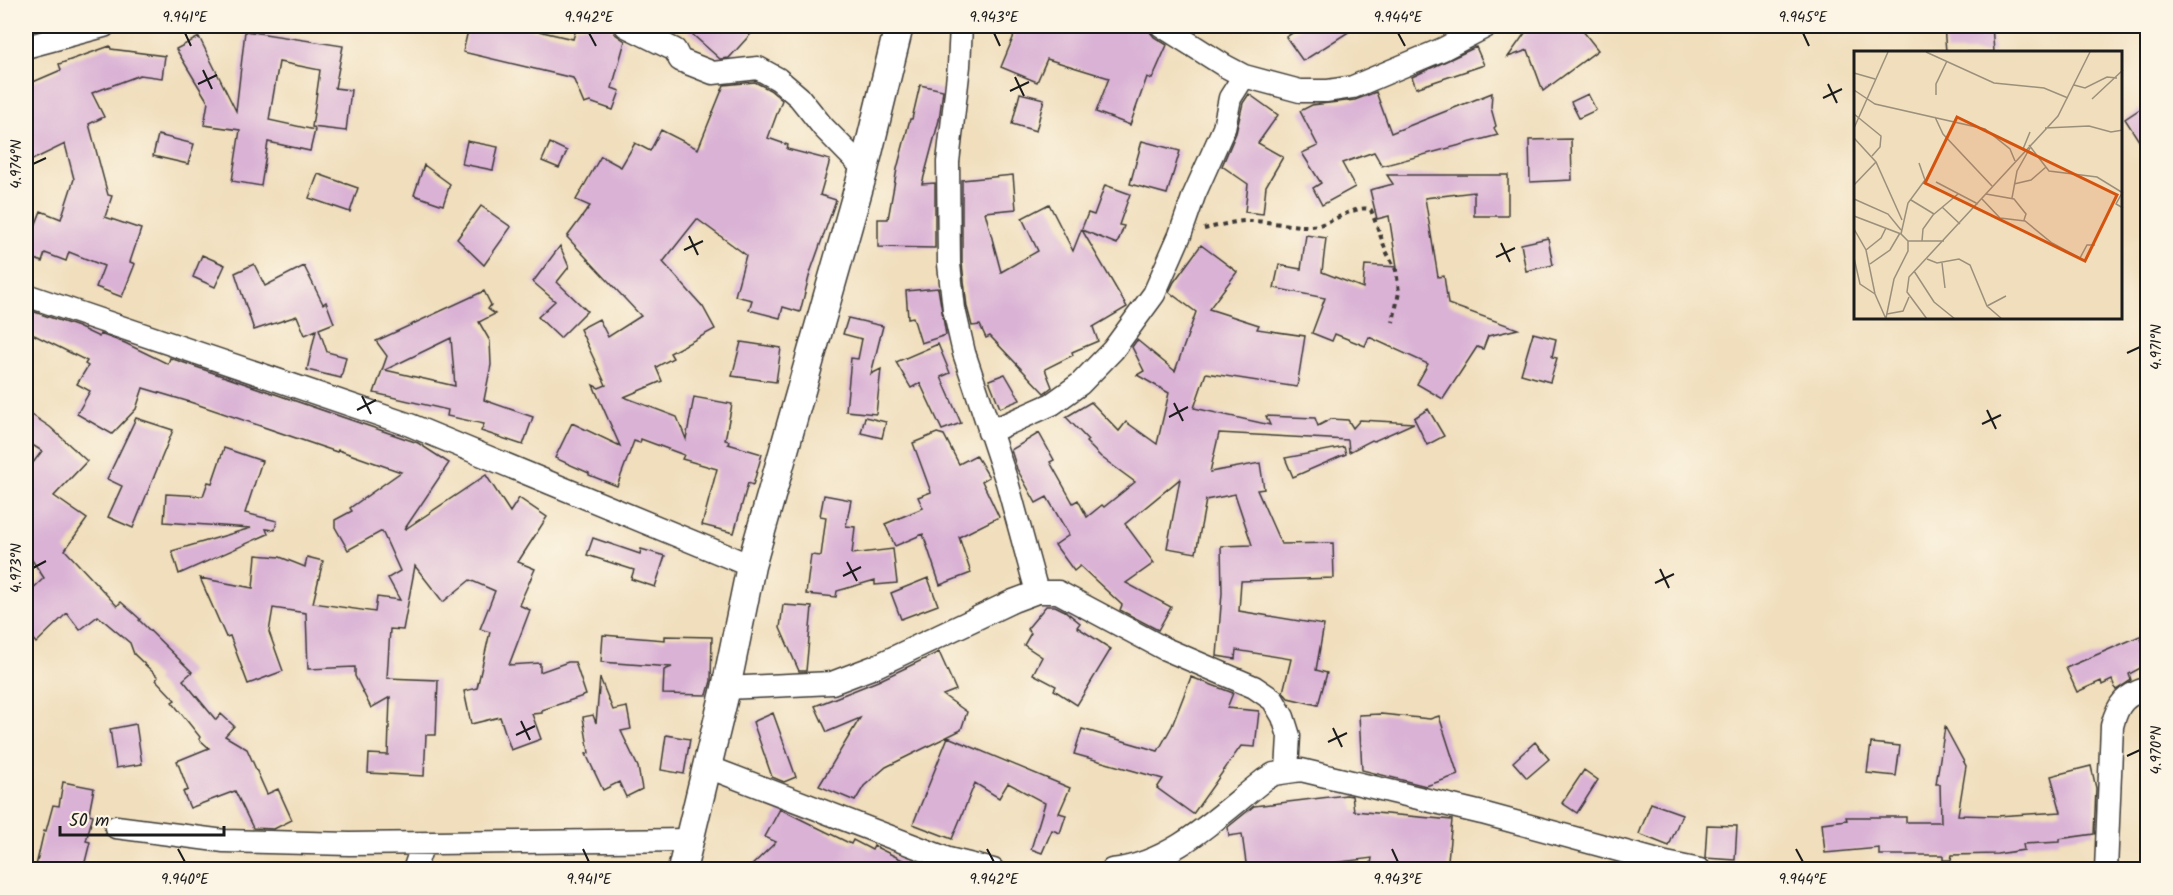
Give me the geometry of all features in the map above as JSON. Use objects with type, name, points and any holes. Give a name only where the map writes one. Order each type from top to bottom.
[{"type":"street","points":[[26,47],[104,26]]},
{"type":"street","points":[[626,26],[675,50],[680,60],[713,73],[758,68],[778,79],[799,96],[823,127],[864,169]]},
{"type":"street","points":[[682,870],[726,688],[751,566],[864,169],[899,26]]},
{"type":"street","points":[[961,26],[959,66],[948,162],[949,264],[954,309],[964,353],[1007,482],[1036,592]]},
{"type":"street","points":[[1162,26],[1244,76],[1300,91],[1327,91],[1353,87],[1443,49],[1487,26]]},
{"type":"street","points":[[989,432],[1052,404],[1080,384],[1113,350],[1154,294],[1224,128],[1230,98],[1244,76]]},
{"type":"street","points":[[26,295],[410,426],[751,566]]},
{"type":"street","points":[[726,688],[832,682],[874,667],[1013,601],[1036,592],[1059,592],[1163,648],[1254,687],[1273,700],[1283,717],[1289,736],[1287,771]]},
{"type":"street","points":[[2106,870],[2112,726],[2116,711],[2124,699],[2148,688]]},
{"type":"street","points":[[708,767],[948,859],[993,870]]},
{"type":"street","points":[[1112,870],[1131,868],[1184,843],[1264,780],[1274,774],[1287,771],[1301,771],[1482,813],[1700,870]]},
{"type":"street","points":[[116,827],[224,841],[350,844],[690,840]]},
{"type":"street","points":[[414,870],[423,844]]},
{"type":"path","points":[[1180,236],[1246,221],[1317,225],[1367,207],[1371,210],[1386,252],[1396,270],[1399,292],[1393,322]]},
{"type":"building","points":[[469,26],[517,26],[573,39],[577,26],[601,26],[613,29],[615,34],[625,41],[612,88],[620,91],[613,110],[590,102],[584,104],[573,78],[463,52]]},
{"type":"building","points":[[683,26],[758,26],[729,58],[720,59]]},
{"type":"building","points":[[1018,26],[1149,26],[1154,37],[1167,45],[1152,79],[1147,77],[1130,125],[1096,112],[1109,78],[1047,59],[1037,82],[1001,67]]},
{"type":"building","points":[[1303,26],[1358,26],[1303,61],[1286,37]]},
{"type":"building","points":[[1530,26],[1579,26],[1598,50],[1543,91],[1528,50],[1508,57]]},
{"type":"building","points":[[1944,26],[1992,26],[1994,51],[1946,51]]},
{"type":"building","points":[[245,31],[343,46],[335,88],[351,90],[346,131],[312,127],[320,70],[279,62],[269,120],[315,130],[310,151],[268,142],[261,186],[232,181],[240,130],[204,125],[208,102],[176,49],[199,37],[236,111]]},
{"type":"building","points":[[110,46],[111,49],[165,56],[162,78],[140,75],[92,93],[104,117],[89,124],[108,195],[112,196],[105,217],[141,229],[130,262],[135,264],[122,297],[96,287],[104,266],[69,252],[66,261],[45,253],[42,262],[26,255],[26,249],[41,211],[61,219],[74,179],[65,144],[26,163],[26,85],[61,70],[59,64]]},
{"type":"building","points":[[1476,47],[1484,65],[1416,88],[1412,77]]},
{"type":"building","points":[[755,82],[782,100],[768,138],[788,145],[787,149],[830,160],[820,195],[836,200],[810,273],[800,312],[783,307],[780,318],[749,310],[752,300],[735,296],[746,255],[697,219],[663,262],[703,307],[715,329],[670,353],[673,358],[656,367],[662,381],[624,397],[677,417],[686,439],[694,397],[732,404],[725,440],[729,441],[728,444],[762,454],[753,485],[748,483],[734,533],[702,525],[717,469],[682,459],[684,455],[641,439],[640,443],[634,441],[617,486],[555,458],[572,423],[620,446],[593,385],[599,388],[606,385],[580,329],[599,319],[608,337],[641,316],[567,237],[590,206],[576,200],[601,156],[621,167],[635,143],[650,151],[661,130],[698,149],[724,85]]},
{"type":"building","points":[[920,85],[943,90],[939,120],[922,184],[935,183],[935,248],[878,247],[878,219],[888,219],[897,169]]},
{"type":"building","points":[[1376,92],[1391,133],[1492,93],[1491,108],[1496,126],[1494,128],[1498,135],[1382,166],[1374,152],[1342,163],[1355,187],[1322,205],[1313,188],[1321,183],[1302,153],[1318,146],[1300,111],[1312,105],[1355,100]]},
{"type":"building","points":[[1020,93],[1044,99],[1036,131],[1012,124]]},
{"type":"building","points":[[1249,94],[1278,115],[1258,143],[1283,157],[1266,186],[1263,214],[1245,212],[1248,184],[1222,166],[1236,133],[1243,103]]},
{"type":"building","points":[[1588,94],[1596,110],[1579,118],[1571,102]]},
{"type":"building","points":[[2140,109],[2148,122],[2148,155],[2125,119]]},
{"type":"building","points":[[158,135],[194,144],[188,164],[153,156]]},
{"type":"building","points":[[1571,139],[1572,180],[1530,182],[1529,140]]},
{"type":"building","points":[[467,141],[498,147],[493,170],[462,164]]},
{"type":"building","points":[[1142,141],[1180,151],[1167,194],[1130,184]]},
{"type":"building","points":[[550,143],[567,151],[559,168],[542,161]]},
{"type":"building","points":[[424,165],[450,184],[443,205],[414,195]]},
{"type":"building","points":[[318,174],[358,188],[350,212],[309,198]]},
{"type":"building","points":[[1013,175],[1016,209],[985,212],[1001,272],[1038,251],[1022,218],[1049,204],[1073,251],[1088,213],[1094,215],[1105,185],[1130,194],[1119,225],[1124,226],[1117,244],[1082,230],[1127,307],[1093,327],[1098,341],[1072,352],[1073,355],[1045,369],[1052,387],[1044,393],[990,336],[986,338],[980,325],[972,326],[967,307],[962,263],[962,180]]},
{"type":"building","points":[[1387,175],[1508,175],[1508,216],[1474,216],[1474,192],[1425,198],[1438,277],[1444,276],[1448,304],[1518,329],[1488,336],[1483,349],[1477,347],[1443,399],[1417,384],[1428,364],[1369,337],[1365,346],[1335,334],[1332,341],[1312,333],[1325,298],[1274,288],[1279,265],[1301,269],[1306,235],[1326,238],[1322,272],[1363,288],[1365,265],[1397,267],[1389,216],[1377,219],[1370,190],[1393,184]]},
{"type":"building","points":[[481,206],[511,227],[484,265],[457,239]]},
{"type":"building","points":[[1548,238],[1553,265],[1526,271],[1521,244]]},
{"type":"building","points":[[1201,245],[1237,272],[1209,309],[1259,325],[1257,329],[1305,336],[1297,387],[1206,373],[1194,408],[1270,425],[1266,416],[1315,418],[1318,426],[1331,419],[1348,420],[1353,428],[1360,420],[1414,423],[1349,452],[1348,440],[1219,433],[1210,472],[1260,463],[1264,489],[1257,490],[1281,544],[1333,543],[1334,578],[1241,581],[1239,611],[1324,625],[1316,670],[1327,673],[1318,705],[1288,698],[1283,692],[1291,659],[1236,650],[1235,659],[1217,656],[1222,593],[1221,546],[1252,545],[1235,494],[1206,500],[1196,553],[1167,548],[1180,479],[1125,524],[1154,563],[1126,583],[1171,607],[1158,630],[1120,610],[1122,605],[1080,566],[1074,571],[1055,545],[1069,535],[1047,497],[1036,503],[1017,469],[1011,450],[1039,433],[1054,460],[1050,462],[1073,503],[1078,500],[1087,517],[1102,505],[1104,507],[1135,482],[1101,457],[1066,417],[1091,402],[1119,431],[1126,422],[1157,444],[1169,393],[1137,375],[1144,371],[1132,347],[1137,340],[1175,371],[1196,312],[1169,292]]},
{"type":"building","points":[[560,246],[569,267],[557,282],[587,311],[560,338],[538,317],[555,301],[533,282]]},
{"type":"building","points":[[202,255],[225,265],[215,287],[193,277]]},
{"type":"building","points":[[254,264],[265,286],[304,266],[323,304],[326,302],[334,323],[319,329],[327,352],[346,357],[341,378],[307,370],[316,330],[305,335],[297,316],[254,330],[235,273]]},
{"type":"building","points":[[938,288],[946,335],[921,343],[913,317],[908,318],[906,291]]},
{"type":"building","points":[[484,291],[491,305],[488,309],[495,314],[479,322],[490,341],[491,365],[484,400],[533,417],[523,445],[481,431],[484,424],[447,416],[448,410],[374,393],[387,356],[376,341]],"holes":[[[451,338],[455,386],[385,370]]]},
{"type":"building","points":[[26,309],[78,327],[99,337],[100,334],[125,343],[168,364],[170,358],[418,443],[449,463],[404,530],[486,475],[510,512],[519,498],[547,517],[518,562],[535,569],[519,605],[530,610],[509,665],[540,663],[540,672],[568,662],[575,662],[586,695],[542,710],[542,713],[532,714],[541,739],[511,750],[500,717],[471,724],[464,691],[477,688],[490,632],[480,629],[495,591],[470,580],[443,602],[415,566],[403,630],[390,629],[387,678],[438,680],[436,735],[426,735],[424,776],[368,773],[369,754],[388,755],[390,697],[371,708],[355,676],[355,667],[308,669],[306,613],[273,608],[269,632],[283,671],[248,684],[230,636],[226,637],[200,578],[253,588],[256,555],[280,557],[305,567],[307,557],[323,561],[313,603],[375,612],[377,597],[400,600],[388,578],[400,571],[382,531],[348,550],[335,527],[335,520],[352,511],[350,508],[401,472],[143,388],[136,409],[112,434],[77,414],[90,391],[77,384],[88,366],[85,364],[87,361],[26,331]]},
{"type":"building","points":[[848,318],[883,326],[871,374],[881,369],[876,414],[846,411],[851,358],[858,359],[862,339],[843,334]]},
{"type":"building","points":[[1533,333],[1556,339],[1552,357],[1557,358],[1550,382],[1521,374]]},
{"type":"building","points":[[741,342],[781,348],[776,382],[732,376]]},
{"type":"building","points":[[938,344],[950,373],[941,377],[961,423],[942,430],[920,383],[911,388],[896,362]]},
{"type":"building","points":[[1005,374],[1020,400],[1000,408],[989,380]]},
{"type":"building","points":[[1428,409],[1444,436],[1427,445],[1414,418]]},
{"type":"building","points":[[26,411],[50,427],[87,461],[54,496],[87,519],[65,550],[117,606],[121,602],[192,672],[183,680],[216,720],[221,714],[234,726],[225,736],[247,749],[267,794],[278,789],[292,820],[274,829],[253,828],[235,791],[190,808],[183,792],[188,790],[177,761],[209,748],[199,739],[200,737],[172,702],[175,700],[156,680],[158,677],[134,654],[130,643],[98,616],[80,630],[67,613],[36,643],[26,631],[26,595],[44,578],[26,551],[26,472],[42,451],[26,441]]},
{"type":"building","points":[[865,417],[886,422],[882,438],[861,433]]},
{"type":"building","points":[[136,418],[173,430],[133,528],[108,517],[122,486],[107,479]]},
{"type":"building","points":[[937,433],[944,435],[959,464],[976,455],[989,477],[982,481],[999,517],[959,537],[971,573],[940,585],[923,534],[895,546],[885,524],[923,508],[918,497],[931,492],[913,443]]},
{"type":"building","points":[[1344,447],[1346,454],[1293,477],[1285,458]]},
{"type":"building","points":[[224,448],[262,461],[245,513],[277,521],[275,530],[266,529],[268,534],[179,574],[172,551],[251,528],[164,522],[166,494],[203,496],[208,482],[212,483]]},
{"type":"building","points":[[824,495],[851,500],[846,526],[855,527],[852,554],[893,549],[897,583],[875,585],[875,580],[837,591],[836,597],[806,594],[811,555],[821,556],[826,517],[820,516]]},
{"type":"building","points":[[593,538],[640,554],[641,549],[665,556],[655,587],[631,579],[634,570],[587,555]]},
{"type":"building","points":[[928,578],[938,605],[901,619],[891,593]]},
{"type":"building","points":[[783,605],[812,607],[806,671],[799,671],[780,628]]},
{"type":"building","points":[[1046,606],[1055,606],[1065,611],[1080,623],[1077,627],[1111,649],[1077,705],[1054,690],[1056,686],[1033,674],[1042,657],[1024,645],[1031,633],[1027,629]]},
{"type":"building","points":[[603,635],[665,640],[665,636],[712,637],[711,681],[707,695],[663,694],[664,670],[672,667],[601,662]]},
{"type":"building","points":[[2140,636],[2148,655],[2148,664],[2129,674],[2131,680],[2116,690],[2112,680],[2102,685],[2101,681],[2077,692],[2066,668]]},
{"type":"building","points":[[939,652],[956,690],[943,695],[967,712],[961,730],[886,767],[864,786],[855,801],[819,786],[860,718],[827,732],[815,706],[878,681]]},
{"type":"building","points":[[1191,677],[1233,693],[1227,708],[1259,711],[1255,747],[1241,746],[1193,814],[1157,788],[1163,779],[1074,754],[1082,729],[1158,751],[1172,726]]},
{"type":"building","points":[[600,678],[613,710],[627,707],[631,729],[621,731],[638,767],[642,789],[626,797],[619,782],[603,790],[586,754],[589,753],[583,717],[593,715],[596,723]]},
{"type":"building","points":[[773,713],[796,777],[784,782],[772,777],[753,722]]},
{"type":"building","points":[[1381,714],[1430,719],[1439,716],[1458,775],[1426,786],[1362,770],[1359,715]]},
{"type":"building","points":[[136,724],[142,764],[116,768],[110,729]]},
{"type":"building","points":[[1945,727],[1966,766],[1958,815],[1997,816],[2061,812],[2051,776],[2091,766],[2096,788],[2094,834],[2059,839],[2059,842],[2023,844],[2024,850],[1997,854],[1952,855],[1951,860],[1943,860],[1943,855],[1879,855],[1879,848],[1825,853],[1822,823],[1847,820],[1846,817],[1906,817],[1906,822],[1941,822],[1940,784],[1936,784]]},
{"type":"building","points":[[666,735],[690,739],[684,774],[661,770]]},
{"type":"building","points":[[948,737],[1070,788],[1059,813],[1066,815],[1060,833],[1052,830],[1042,853],[1031,849],[1045,803],[1008,783],[999,798],[975,783],[952,839],[913,824]]},
{"type":"building","points":[[1535,742],[1549,759],[1527,778],[1513,762]]},
{"type":"building","points":[[1871,743],[1900,746],[1896,776],[1867,773]]},
{"type":"building","points":[[1584,770],[1598,780],[1577,813],[1562,803]]},
{"type":"building","points":[[63,782],[94,788],[89,814],[93,815],[86,841],[90,842],[83,870],[35,870],[53,805],[59,806]]},
{"type":"building","points":[[1352,796],[1354,811],[1452,820],[1447,870],[1370,870],[1372,858],[1277,870],[1247,870],[1242,834],[1229,836],[1228,827],[1254,806]]},
{"type":"building","points":[[1651,803],[1682,814],[1669,846],[1639,834]]},
{"type":"building","points":[[780,809],[851,844],[853,840],[872,850],[874,846],[923,870],[747,870],[776,842],[765,837]]},
{"type":"building","points":[[1707,825],[1737,826],[1735,860],[1705,858]]}]
